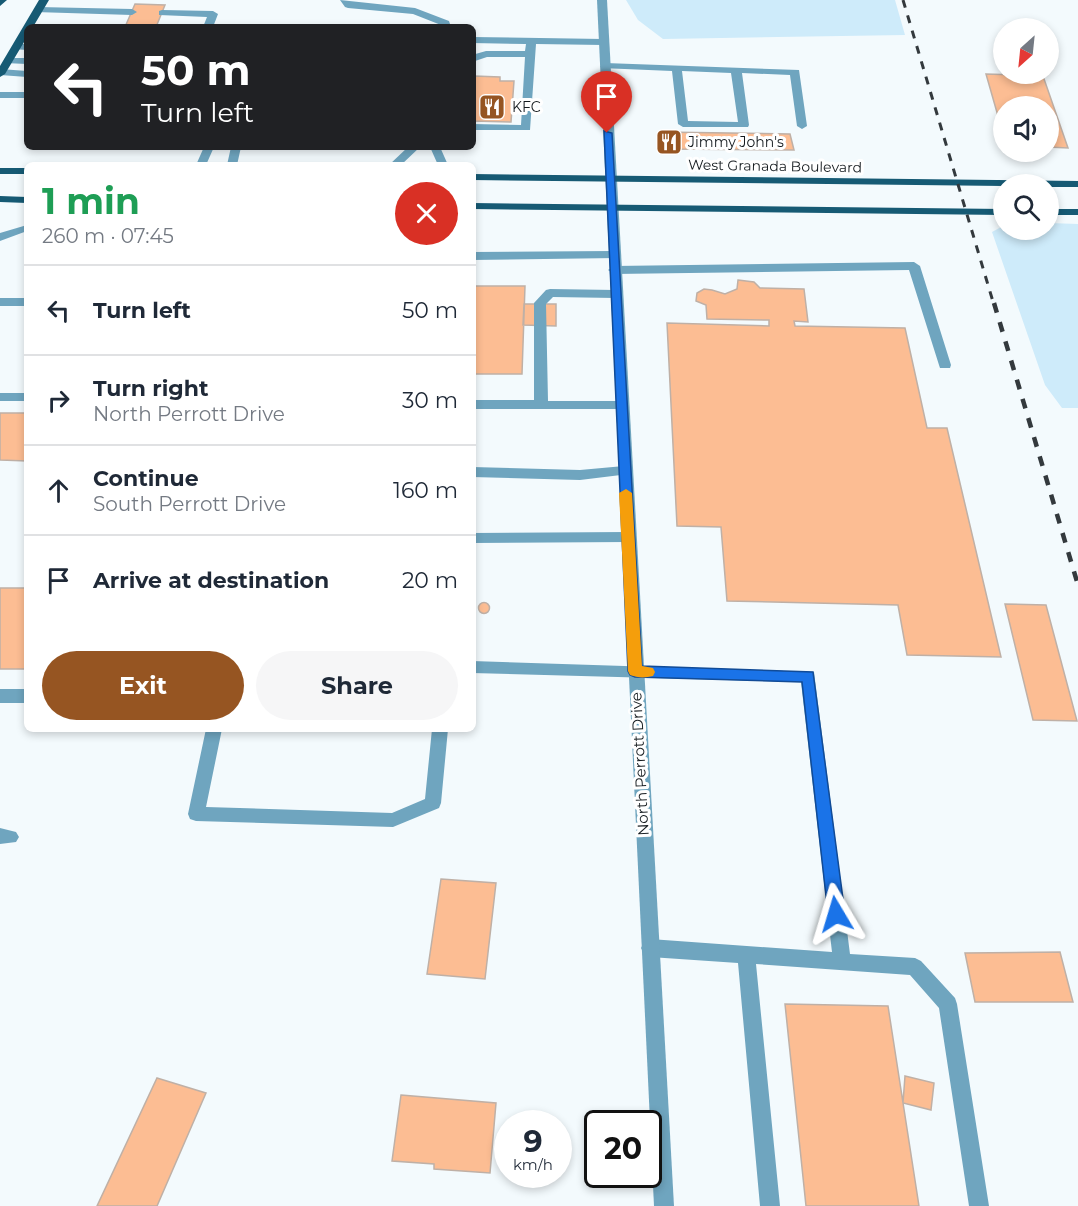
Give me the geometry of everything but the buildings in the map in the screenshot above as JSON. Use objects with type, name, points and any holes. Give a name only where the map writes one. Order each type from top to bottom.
[{"type":"main road","points":[[30,24],[44,0]]},
{"type":"main road","points":[[1,73],[8,61],[22,47]]},
{"type":"main road","points":[[0,171],[24,171]]},
{"type":"main road","name":"West Granada Boulevard","points":[[476,177],[1078,184]]},
{"type":"main road","points":[[0,199],[24,200]]},
{"type":"main road","points":[[476,206],[993,212]]},
{"type":"main road","points":[[1059,212],[1078,213]]},
{"type":"street","points":[[345,0],[348,5],[415,11],[446,24]]},
{"type":"street","name":"North Perrott Drive","points":[[602,0],[624,471],[664,1206]]},
{"type":"street","points":[[38,10],[132,12]]},
{"type":"street","points":[[162,13],[213,14],[209,24]]},
{"type":"street","points":[[476,40],[603,42]]},
{"type":"street","points":[[476,127],[526,128],[531,41]]},
{"type":"street","points":[[476,58],[486,54],[530,54]]},
{"type":"street","points":[[8,61],[24,61]]},
{"type":"street","points":[[605,66],[795,72],[802,126]]},
{"type":"street","points":[[676,68],[683,124],[744,125],[736,70]]},
{"type":"street","points":[[1,73],[24,74]]},
{"type":"street","points":[[0,95],[24,95]]},
{"type":"street","points":[[398,162],[412,150]]},
{"type":"street","points":[[0,237],[24,231]]},
{"type":"street","points":[[476,256],[614,262],[914,266],[945,365]]},
{"type":"street","points":[[541,405],[540,303],[550,293],[615,294]]},
{"type":"street","points":[[0,302],[24,303]]},
{"type":"street","points":[[0,397],[24,397]]},
{"type":"street","points":[[476,404],[621,406]]},
{"type":"street","points":[[476,472],[580,475],[624,471]]},
{"type":"street","points":[[476,538],[628,537]]},
{"type":"street","points":[[476,667],[808,676],[842,962]]},
{"type":"street","points":[[0,696],[24,696]]},
{"type":"street","points":[[213,732],[196,814],[393,819],[433,803],[440,732]]},
{"type":"street","points":[[650,948],[915,967],[948,1004],[979,1206]]},
{"type":"street","points":[[746,955],[770,1206]]},
{"type":"shaded area","points":[[626,0],[895,0],[905,35],[663,39],[638,20]]},
{"type":"shaded area","points":[[1059,223],[1078,224],[1078,408],[1062,408],[1045,385],[995,240],[1059,240]]},
{"type":"railway","points":[[903,0],[994,305]]},
{"type":"railway","points":[[994,303],[1078,585]]},
{"type":"slow traffic","points":[[626,493],[635,671],[648,672]]},
{"type":"place","name":"KFC","points":[[492,107]]},
{"type":"place","name":"Jimmy John's","points":[[669,142]]},
{"type":"route","points":[[607,133],[635,671],[808,676],[836,914]]}]
